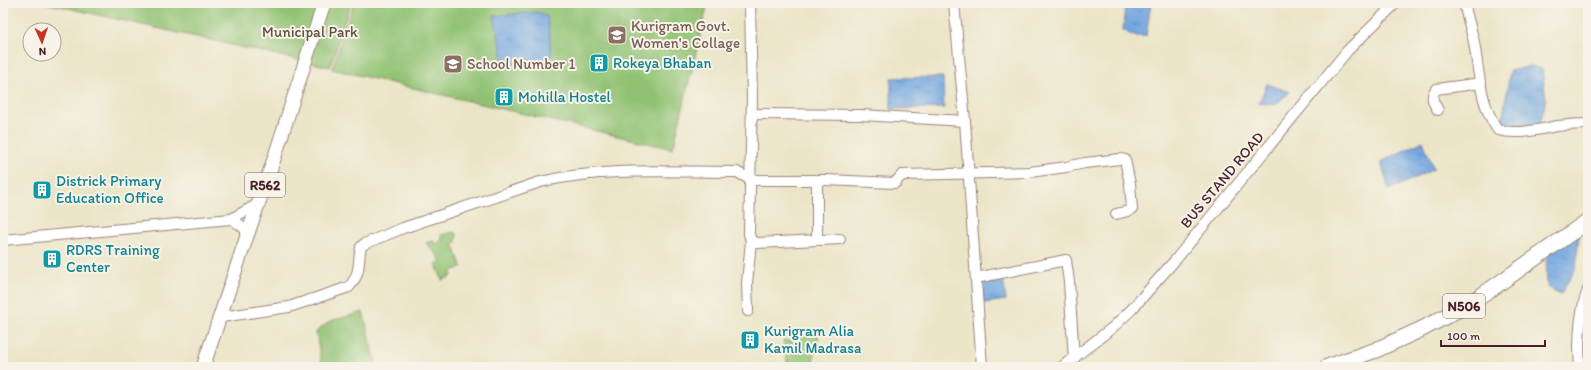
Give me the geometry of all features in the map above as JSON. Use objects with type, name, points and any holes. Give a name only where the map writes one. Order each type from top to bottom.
[{"type":"highway","name":"N506","points":[[1327,367],[1376,350],[1436,322],[1474,301],[1584,226]]},
{"type":"main road","name":"R562","points":[[204,367],[248,232],[274,159],[324,3]]},
{"type":"street","points":[[748,310],[747,283],[751,241],[749,234],[752,114],[750,3]]},
{"type":"street","points":[[954,3],[965,121],[967,173],[982,367]]},
{"type":"street","name":"BUS STAND ROAD","points":[[1062,367],[1112,328],[1132,309],[1182,252],[1348,50],[1396,3]]},
{"type":"street","points":[[1464,3],[1474,40],[1487,110],[1491,122],[1498,130],[1506,132],[1520,132],[1558,126],[1588,124]]},
{"type":"street","points":[[1438,110],[1432,98],[1436,89],[1481,83]]},
{"type":"street","points":[[752,114],[861,115],[965,121]]},
{"type":"street","points":[[221,317],[289,307],[349,287],[355,280],[359,271],[360,252],[361,247],[364,244],[403,228],[540,182],[589,174],[635,172],[736,172],[751,180],[894,183],[902,176],[1030,172],[1120,159],[1125,160],[1130,184],[1132,209],[1116,214]]},
{"type":"street","points":[[814,240],[817,181]]},
{"type":"street","points":[[3,240],[231,219],[258,204]]},
{"type":"street","points":[[231,219],[248,232]]},
{"type":"street","points":[[751,241],[757,243],[840,239]]},
{"type":"street","points":[[976,278],[1066,260],[1069,282],[1074,359]]},
{"type":"street","points":[[1580,367],[1579,353],[1582,309],[1588,290]]},
{"type":"green space","name":"Municipal Park","points":[[45,3],[351,3],[330,67]]},
{"type":"green space","points":[[354,3],[708,3],[673,149],[332,69]]},
{"type":"green space","points":[[453,232],[457,234],[456,242],[453,244],[462,267],[452,271],[452,276],[442,280],[436,264],[441,262],[426,243],[433,241],[437,244],[442,239],[441,235]]},
{"type":"green space","points":[[363,312],[376,362],[373,367],[322,367],[316,332],[330,321]]},
{"type":"green space","points":[[801,335],[819,335],[812,367],[788,367],[783,340],[798,343]]},
{"type":"water","points":[[1125,3],[1151,3],[1146,36],[1133,36],[1123,30]]},
{"type":"water","points":[[538,12],[547,16],[552,56],[541,63],[504,63],[494,16]]},
{"type":"water","points":[[1531,66],[1542,69],[1546,99],[1540,126],[1502,123],[1510,71]]},
{"type":"water","points":[[943,77],[944,108],[891,109],[891,78]]},
{"type":"water","points":[[1267,84],[1290,92],[1275,105],[1259,103]]},
{"type":"water","points":[[1423,141],[1434,169],[1389,190],[1381,162]]},
{"type":"water","points":[[1579,235],[1576,268],[1561,294],[1547,287],[1546,251]]},
{"type":"water","points":[[1003,277],[1006,300],[984,303],[981,280]]},
{"type":"place","name":"Kurigram Govt. Women's Collage","points":[[617,35]]},
{"type":"place","name":"Rokeya Bhaban","points":[[599,63]]},
{"type":"place","name":"School Number 1","points":[[453,64]]},
{"type":"place","name":"Mohilla Hostel","points":[[504,97]]},
{"type":"place","name":"Districk Primary Education Office","points":[[42,190]]},
{"type":"place","name":"RDRS Training Center","points":[[52,259]]},
{"type":"place","name":"Kurigram Alia Kamil Madrasa","points":[[750,340]]}]
